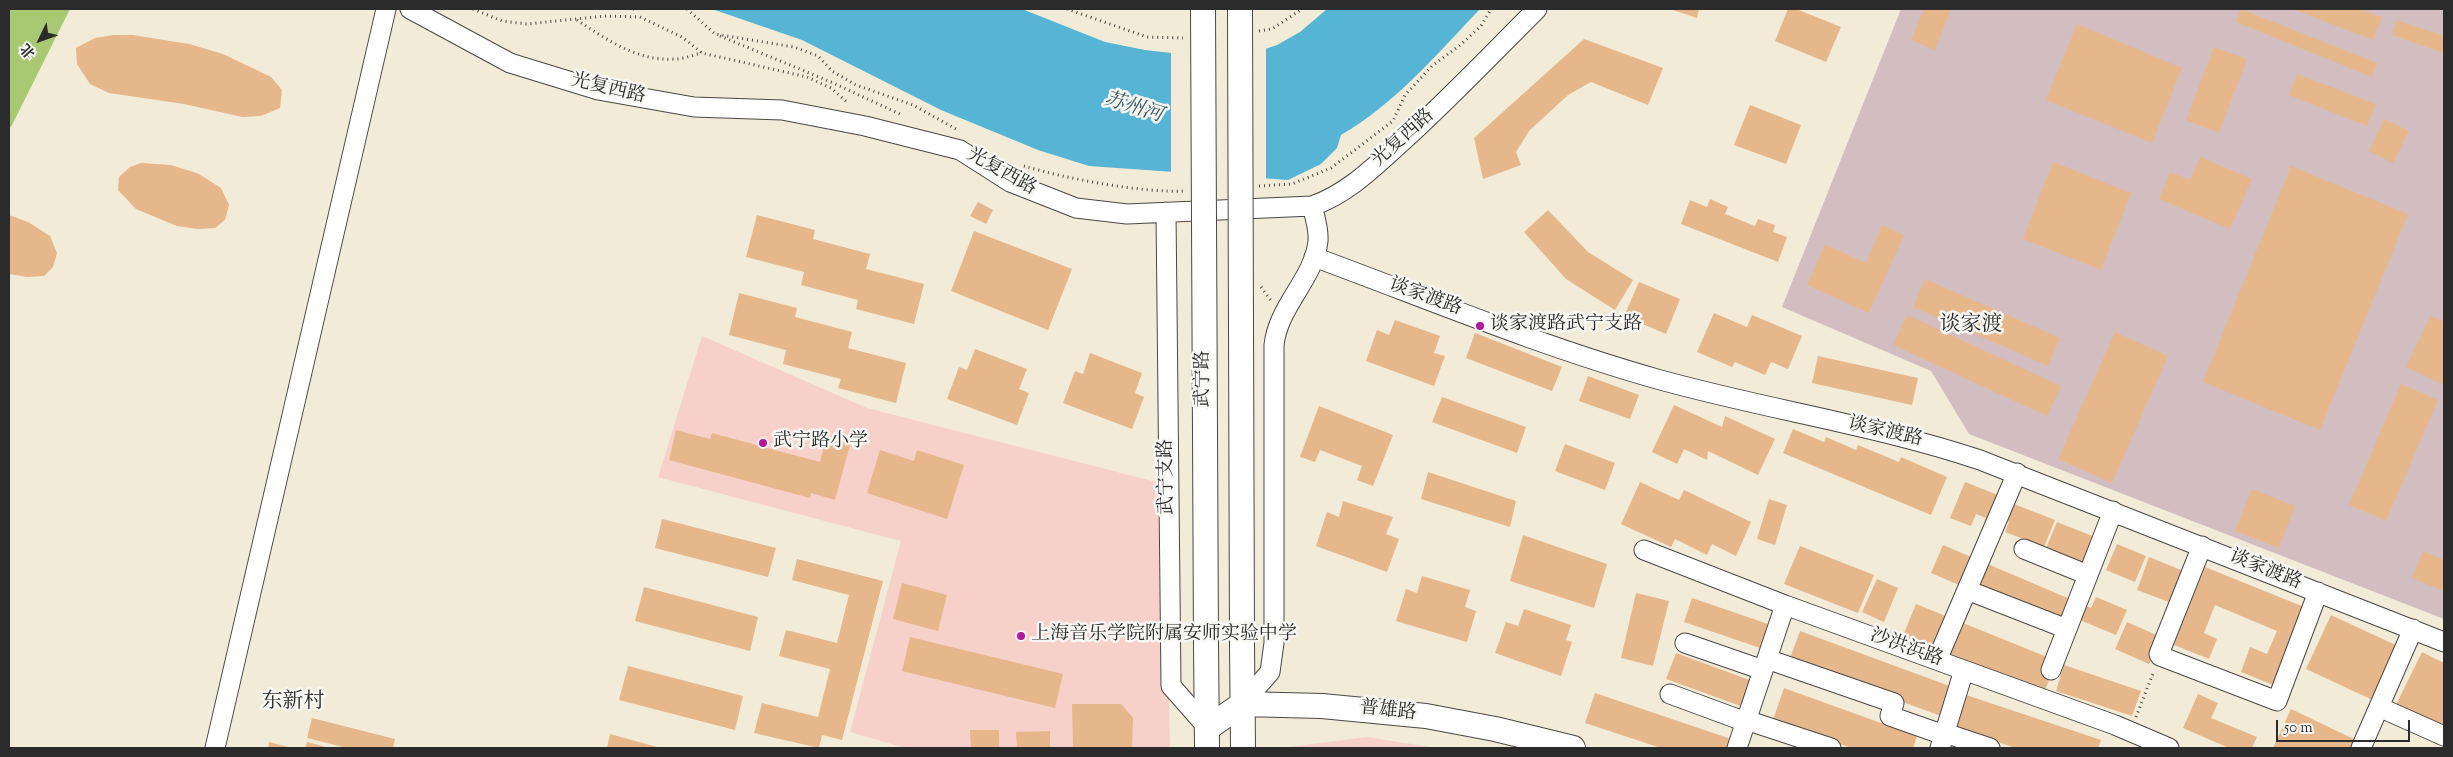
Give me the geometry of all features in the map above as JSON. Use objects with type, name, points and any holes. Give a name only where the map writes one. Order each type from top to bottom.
[{"type":"main road","name":"武宁路","points":[[1203,9],[1207,738]]},
{"type":"main road","name":"武宁路","points":[[1240,9],[1243,748]]},
{"type":"main road","points":[[1207,738],[1242,704]]},
{"type":"main road","name":"普雄路","points":[[1242,704],[1322,706],[1426,716],[1495,729],[1573,748]]},
{"type":"street","points":[[215,748],[386,9]]},
{"type":"street","name":"光复西路","points":[[410,9],[510,63],[598,90],[694,107],[782,110],[865,126],[960,150],[1010,182],[1076,208],[1127,214],[1312,206],[1328,201],[1390,153],[1460,87],[1537,9]]},
{"type":"street","points":[[1242,704],[1270,672],[1274,643],[1275,336],[1282,317],[1314,257],[1318,240],[1312,206]]},
{"type":"street","name":"武宁支路","points":[[1166,212],[1171,686],[1207,738]]},
{"type":"street","name":"谈家渡路","points":[[1314,257],[1608,364],[1734,398],[1911,439],[2017,473],[2444,642]]},
{"type":"street","points":[[1937,660],[2017,473]]},
{"type":"street","points":[[2051,670],[2114,511]]},
{"type":"street","points":[[2202,546],[2159,654],[2160,656],[2276,701],[2318,592]]},
{"type":"street","points":[[2024,549],[2088,576]]},
{"type":"street","name":"沙洪浜路","points":[[1644,550],[1785,606],[2130,731],[2169,748]]},
{"type":"street","points":[[1967,590],[2067,629]]},
{"type":"street","points":[[1737,748],[1785,606]]},
{"type":"street","points":[[2361,748],[2413,629]]},
{"type":"street","points":[[1685,642],[1894,703],[1890,716],[1943,739],[1990,748]]},
{"type":"street","points":[[1943,739],[1964,670]]},
{"type":"street","points":[[1670,694],[1831,748]]},
{"type":"street","points":[[2379,707],[2444,736]]},
{"type":"path","points":[[473,9],[502,21],[527,24],[605,16],[640,18],[682,37],[702,53],[807,77],[831,88],[848,103],[865,126]]},
{"type":"path","points":[[688,9],[715,34],[831,82],[909,118]]},
{"type":"path","points":[[1067,9],[1147,37]]},
{"type":"path","points":[[1254,186],[1292,184],[1331,168],[1393,121],[1406,95],[1432,66],[1481,26],[1491,9]]},
{"type":"path","points":[[576,20],[630,52],[654,58],[676,59],[702,53]]},
{"type":"path","points":[[715,34],[794,48],[818,56],[832,71],[856,85],[913,105],[960,131]]},
{"type":"path","points":[[1015,163],[1119,186],[1169,192],[1188,190]]},
{"type":"path","points":[[2130,731],[2160,656]]},
{"type":"shaded area","points":[[1901,9],[2444,9],[2444,619],[1969,434],[1931,371],[1782,307]]},
{"type":"shaded area","name":"上海音乐学院附属安师实验中学","points":[[702,336],[867,408],[1164,484],[1170,748],[905,748],[850,732],[901,541],[658,477]]},
{"type":"shaded area","points":[[1367,737],[1437,748],[1289,748],[1289,747]]},
{"type":"green space","points":[[9,9],[70,9],[11,127],[9,126]]},
{"type":"water","name":"苏州河","points":[[712,9],[1022,9],[1105,42],[1145,50],[1207,57],[1256,52],[1277,45],[1300,32],[1327,9],[1480,9],[1415,77],[1379,109],[1341,135],[1337,148],[1321,164],[1288,180],[1089,166],[1038,150],[941,110],[802,40]]},
{"type":"pier","points":[[1266,46],[1266,181],[1171,176],[1171,51],[1207,54],[1235,53]]},
{"type":"building","points":[[1670,9],[1699,9],[1697,18]]},
{"type":"building","points":[[1788,9],[1796,9],[1841,27],[1826,62],[1775,41]]},
{"type":"building","points":[[1924,9],[1951,9],[1935,50],[1911,40]]},
{"type":"building","points":[[2241,9],[2377,63],[2372,77],[2236,22]]},
{"type":"building","points":[[2293,9],[2360,9],[2382,17],[2373,40]]},
{"type":"building","points":[[2397,20],[2444,36],[2444,53],[2392,35]]},
{"type":"building","points":[[2077,24],[2182,68],[2152,143],[2046,100]]},
{"type":"building","points":[[133,35],[189,44],[223,54],[271,77],[282,90],[280,108],[261,116],[242,117],[184,104],[109,93],[90,84],[77,64],[76,48],[95,38]]},
{"type":"building","points":[[1584,39],[1663,68],[1648,105],[1591,82],[1568,95],[1529,131],[1516,152],[1521,165],[1483,179],[1474,138]]},
{"type":"building","points":[[2214,47],[2247,59],[2219,133],[2186,120]]},
{"type":"building","points":[[2297,74],[2376,104],[2367,126],[2289,95]]},
{"type":"building","points":[[1750,105],[1801,125],[1786,164],[1734,145]]},
{"type":"building","points":[[2384,119],[2409,131],[2393,163],[2369,151]]},
{"type":"building","points":[[2200,157],[2252,179],[2230,229],[2159,199],[2170,172],[2190,180]]},
{"type":"building","points":[[2053,162],[2131,193],[2101,270],[2023,239]]},
{"type":"building","points":[[141,163],[171,165],[199,174],[221,188],[229,205],[225,220],[215,228],[198,229],[177,226],[136,209],[118,190],[119,177],[130,167]]},
{"type":"building","points":[[2291,166],[2408,214],[2320,430],[2203,382]]},
{"type":"building","points":[[1710,199],[1728,207],[1725,214],[1755,226],[1758,219],[1775,225],[1773,232],[1787,237],[1778,262],[1681,224],[1690,200],[1707,207]]},
{"type":"building","points":[[978,202],[993,210],[986,224],[970,216]]},
{"type":"building","points":[[1548,210],[1588,252],[1633,280],[1615,310],[1566,279],[1524,232]]},
{"type":"building","points":[[9,215],[28,222],[50,236],[57,253],[53,267],[44,276],[27,277],[9,274]]},
{"type":"building","points":[[757,215],[815,230],[813,239],[870,254],[866,269],[924,284],[914,324],[856,309],[858,300],[801,285],[804,272],[746,257]]},
{"type":"building","points":[[1882,225],[1904,235],[1869,313],[1807,285],[1825,244],[1866,263]]},
{"type":"building","points":[[974,231],[1072,269],[1048,330],[951,291]]},
{"type":"building","points":[[1925,279],[2060,338],[2048,366],[1913,307]]},
{"type":"building","points":[[1639,282],[1680,299],[1666,334],[1624,316]]},
{"type":"building","points":[[739,293],[797,308],[795,317],[852,332],[848,348],[906,363],[896,403],[838,388],[841,379],[783,364],[786,350],[729,335]]},
{"type":"building","points":[[1714,313],[1747,327],[1752,315],[1802,336],[1788,369],[1771,362],[1765,375],[1735,362],[1732,367],[1697,352]]},
{"type":"building","points":[[1907,315],[2061,386],[2047,416],[1893,345]]},
{"type":"building","points":[[2431,315],[2444,322],[2444,385],[2406,367]]},
{"type":"building","points":[[1395,320],[1440,336],[1434,353],[1445,356],[1434,386],[1366,361],[1377,330],[1389,335]]},
{"type":"building","points":[[2115,332],[2168,356],[2112,483],[2058,459]]},
{"type":"building","points":[[1475,333],[1562,367],[1552,391],[1466,358]]},
{"type":"building","points":[[975,349],[1027,369],[1019,389],[1029,393],[1017,425],[947,399],[959,367],[967,370]]},
{"type":"building","points":[[1090,353],[1142,373],[1135,393],[1144,397],[1132,429],[1063,403],[1075,371],[1083,374]]},
{"type":"building","points":[[1818,356],[1918,378],[1912,405],[1812,383]]},
{"type":"building","points":[[1588,376],[1639,395],[1630,419],[1579,401]]},
{"type":"building","points":[[2401,384],[2438,400],[2386,521],[2349,505]]},
{"type":"building","points":[[1442,397],[1526,427],[1517,453],[1432,422]]},
{"type":"building","points":[[1674,405],[1722,427],[1725,416],[1775,439],[1758,475],[1708,451],[1707,460],[1684,449],[1677,464],[1652,452]]},
{"type":"building","points":[[1319,406],[1393,435],[1373,486],[1357,480],[1362,466],[1320,450],[1315,462],[1300,457]]},
{"type":"building","points":[[1793,429],[1824,442],[1826,437],[1856,450],[1858,445],[1899,462],[1901,457],[1947,477],[1931,515],[1783,453]]},
{"type":"building","points":[[676,430],[710,439],[712,433],[820,462],[826,438],[850,445],[835,500],[811,493],[810,498],[669,460]]},
{"type":"building","points":[[1565,444],[1615,463],[1605,490],[1555,471]]},
{"type":"building","points":[[880,450],[914,461],[917,450],[964,465],[947,519],[867,493]]},
{"type":"building","points":[[1428,472],[1516,501],[1510,527],[1421,499]]},
{"type":"building","points":[[1640,482],[1679,500],[1684,490],[1751,522],[1736,556],[1712,544],[1707,555],[1675,539],[1671,547],[1621,524]]},
{"type":"building","points":[[1965,482],[2008,499],[2006,507],[2012,509],[2014,504],[2055,520],[2044,547],[2005,532],[2009,522],[2001,519],[1997,530],[1984,524],[1986,518],[1976,514],[1971,526],[1950,518]]},
{"type":"building","points":[[2252,489],[2295,506],[2279,548],[2235,531]]},
{"type":"building","points":[[1769,499],[1787,505],[1775,545],[1757,539]]},
{"type":"building","points":[[1343,501],[1393,517],[1386,534],[1399,539],[1387,572],[1316,546],[1327,512],[1339,517]]},
{"type":"building","points":[[662,519],[776,548],[768,577],[655,548]]},
{"type":"building","points":[[2057,522],[2105,541],[2095,568],[2046,548]]},
{"type":"building","points":[[1523,535],[1607,564],[1594,608],[1510,581]]},
{"type":"building","points":[[2117,544],[2146,556],[2135,582],[2106,570]]},
{"type":"building","points":[[1943,545],[2091,608],[2096,597],[2127,610],[2116,635],[2075,618],[2069,632],[1931,573]]},
{"type":"building","points":[[1800,546],[1874,575],[1858,613],[1784,584]]},
{"type":"building","points":[[2423,551],[2444,560],[2444,591],[2412,578]]},
{"type":"building","points":[[2149,557],[2186,572],[2174,604],[2137,590]]},
{"type":"building","points":[[797,559],[883,581],[842,740],[822,735],[819,748],[754,733],[762,703],[818,717],[830,669],[779,656],[786,630],[837,643],[849,595],[792,580]]},
{"type":"building","points":[[2205,567],[2309,609],[2278,687],[2241,672],[2250,647],[2267,654],[2277,631],[2215,605],[2204,633],[2217,639],[2209,659],[2174,645]]},
{"type":"building","points":[[1422,576],[1470,590],[1465,607],[1476,611],[1467,642],[1396,621],[1406,589],[1417,593]]},
{"type":"building","points":[[1877,579],[1898,588],[1884,622],[1862,612]]},
{"type":"building","points":[[902,583],[947,595],[938,631],[893,619]]},
{"type":"building","points":[[644,587],[758,617],[750,651],[635,621]]},
{"type":"building","points":[[1636,593],[1669,601],[1653,666],[1621,658]]},
{"type":"building","points":[[1692,598],[1774,626],[1766,650],[1684,622]]},
{"type":"building","points":[[1916,604],[2057,661],[2043,695],[1902,638]]},
{"type":"building","points":[[1524,609],[1571,625],[1566,640],[1572,642],[1561,676],[1495,653],[1506,622],[1518,626]]},
{"type":"building","points":[[2331,615],[2402,648],[2377,702],[2306,669]]},
{"type":"building","points":[[2127,622],[2161,637],[2149,664],[2115,649]]},
{"type":"building","points":[[1800,631],[1955,688],[1944,717],[1789,661]]},
{"type":"building","points":[[910,637],[1063,674],[1055,708],[902,671]]},
{"type":"building","points":[[2422,652],[2444,663],[2444,732],[2395,707]]},
{"type":"building","points":[[1676,653],[1755,682],[1746,708],[1666,679]]},
{"type":"building","points":[[2064,665],[2141,691],[2132,716],[2056,691]]},
{"type":"building","points":[[628,666],[743,696],[735,730],[619,700]]},
{"type":"building","points":[[1784,688],[1917,736],[1913,748],[1851,748],[1773,720]]},
{"type":"building","points":[[1595,693],[1731,739],[1728,748],[1661,748],[1585,723]]},
{"type":"building","points":[[2198,694],[2218,703],[2211,718],[2257,737],[2252,748],[2229,748],[2183,728]]},
{"type":"building","points":[[1966,695],[2101,740],[2098,748],[2016,748],[1955,728]]},
{"type":"building","points":[[1072,704],[1121,704],[1133,718],[1132,748],[1073,748]]},
{"type":"building","points":[[2291,709],[2358,741],[2355,748],[2273,748]]},
{"type":"building","points":[[312,718],[395,739],[393,748],[347,748],[307,738]]},
{"type":"building","points":[[970,730],[999,730],[999,748],[971,748]]},
{"type":"building","points":[[1050,731],[1050,748],[1017,748],[1016,732]]},
{"type":"building","points":[[610,734],[661,748],[607,748]]},
{"type":"building","points":[[269,742],[292,748],[268,748]]},
{"type":"building","points":[[307,742],[330,748],[305,748]]},
{"type":"place","name":"谈家渡路武宁支路","points":[[1480,326]]},
{"type":"place","name":"武宁路小学","points":[[763,443]]},
{"type":"place","name":"上海音乐学院附属安师实验中学","points":[[1021,636]]},
{"type":"district","name":"谈家渡","points":[[1971,326]]},
{"type":"district","name":"东新村","points":[[293,703]]}]
